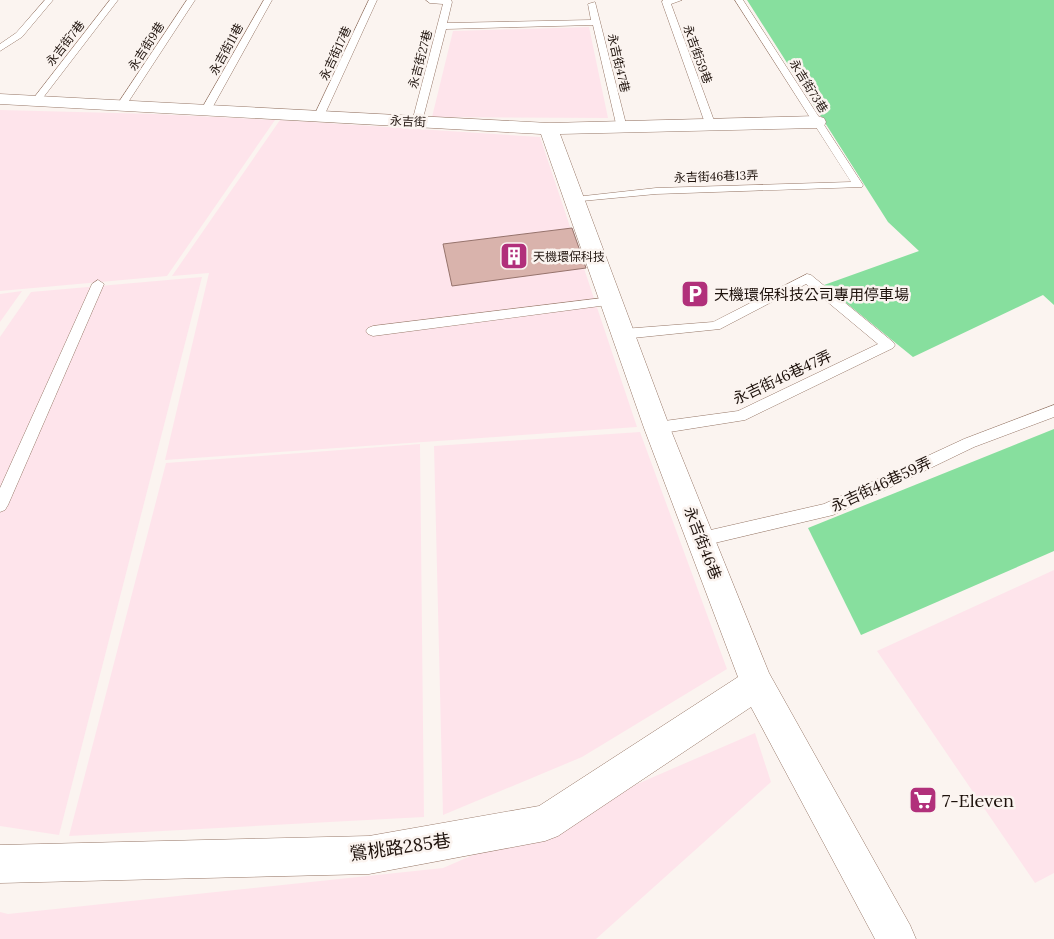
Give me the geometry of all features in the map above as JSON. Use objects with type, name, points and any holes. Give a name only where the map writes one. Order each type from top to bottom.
[{"type":"street","name":"永吉街","points":[[0,99],[549,129],[817,122]]},
{"type":"street","name":"永吉街46巷","points":[[549,129],[657,428],[702,539],[757,684],[896,939]]},
{"type":"street","name":"鶯桃路285巷","points":[[0,864],[369,855],[545,823],[757,684]]},
{"type":"lane","points":[[0,48],[19,35],[49,0]]},
{"type":"lane","name":"永吉街7巷","points":[[36,101],[114,0]]},
{"type":"lane","name":"永吉街9巷","points":[[122,105],[191,0]]},
{"type":"lane","name":"永吉街11巷","points":[[206,110],[268,0]]},
{"type":"lane","name":"永吉街17巷","points":[[319,116],[373,0]]},
{"type":"lane","name":"永吉街27巷","points":[[417,122],[448,2],[430,0]]},
{"type":"lane","name":"永吉街59巷","points":[[678,0],[666,2],[711,126]]},
{"type":"lane","name":"永吉街73巷","points":[[740,0],[858,186]]},
{"type":"lane","name":"永吉街47巷","points":[[592,4],[622,128]]},
{"type":"lane","points":[[442,26],[597,22]]},
{"type":"lane","name":"永吉街46巷13弄","points":[[575,200],[656,191],[858,186]]},
{"type":"lane","name":"永吉街46巷47弄","points":[[623,334],[715,326],[807,278],[888,345],[740,416],[657,428]]},
{"type":"lane","points":[[0,505],[98,284]]},
{"type":"lane","points":[[373,331],[611,301]]},
{"type":"lane","name":"永吉街46巷59弄","points":[[702,539],[827,510],[969,443],[1054,411]]},
{"type":"shaded area","points":[[589,27],[608,118],[432,117],[453,31]]},
{"type":"shaded area","points":[[0,110],[155,114],[275,120],[167,276],[0,291]]},
{"type":"shaded area","points":[[280,120],[540,137],[637,427],[165,460],[209,273],[172,276]]},
{"type":"shaded area","points":[[202,277],[59,835],[0,826],[0,337],[31,292]]},
{"type":"shaded area","points":[[22,291],[0,322],[0,294]]},
{"type":"shaded area","points":[[640,432],[727,669],[582,757],[443,815],[434,446]]},
{"type":"shaded area","points":[[420,444],[424,817],[69,836],[166,463]]},
{"type":"shaded area","points":[[1054,570],[1054,873],[1035,883],[877,651]]},
{"type":"shaded area","points":[[755,733],[771,782],[596,939],[0,939],[0,912],[8,914],[443,868]]},
{"type":"green space","points":[[747,0],[1054,0],[1054,305],[1043,295],[913,357],[824,285],[919,251],[888,222]]},
{"type":"green space","points":[[1054,429],[1054,551],[861,635],[808,528]]},
{"type":"building","name":"天機環保科技","points":[[572,228],[586,268],[452,286],[443,244]]},
{"type":"place","name":"天機環保科技","points":[[514,256]]},
{"type":"place","name":"天機環保科技公司專用停車場","points":[[695,294]]},
{"type":"place","name":"7-Eleven","points":[[923,800]]}]
